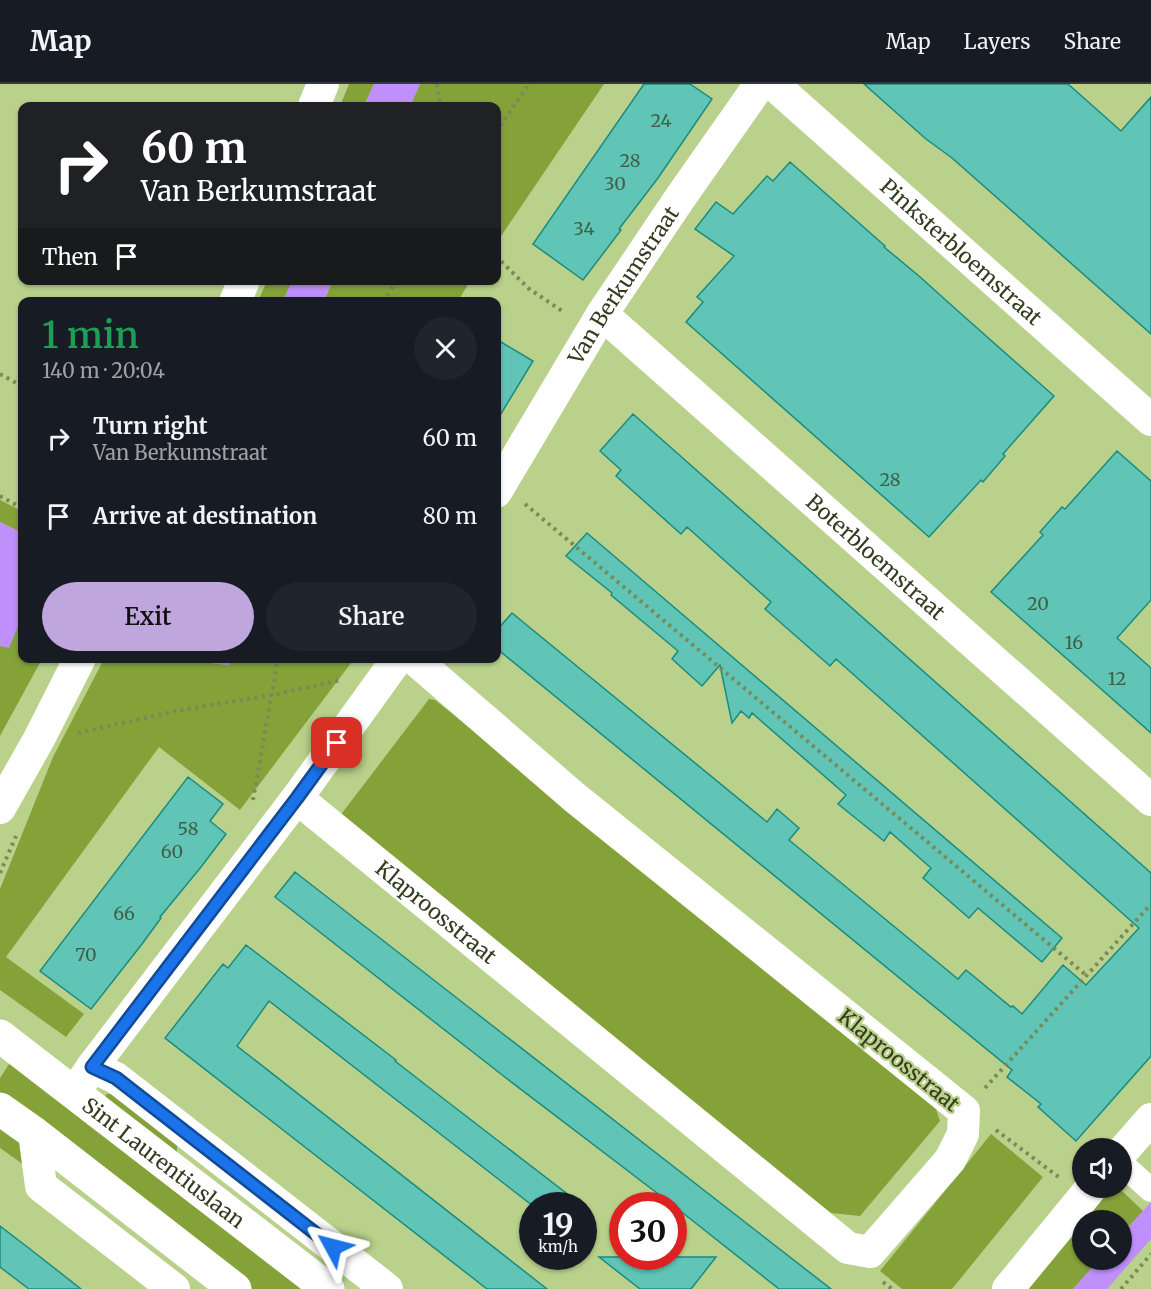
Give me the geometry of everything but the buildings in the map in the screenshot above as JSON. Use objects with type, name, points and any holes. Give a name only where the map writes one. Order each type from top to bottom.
[{"type":"street","points":[[316,102],[323,84]]},
{"type":"street","name":"Van Berkumstraat","points":[[501,485],[596,323],[760,84]]},
{"type":"street","name":"Pinksterbloemstraat","points":[[773,84],[1151,420]]},
{"type":"street","name":"Boterbloemstraat","points":[[596,323],[1151,800]]},
{"type":"street","points":[[0,808],[39,739],[77,663]]},
{"type":"street","points":[[83,1080],[399,663]]},
{"type":"street","name":"Klaproosstraat","points":[[297,798],[848,1248],[870,1252],[950,1160],[964,1123],[574,797],[401,663]]},
{"type":"street","name":"Sint Laurentiuslaan","points":[[0,1036],[83,1080],[328,1289]]},
{"type":"street","name":"Sint Laurentiuslaan","points":[[83,1080],[116,1078],[387,1289]]},
{"type":"street","points":[[0,1109],[34,1132],[235,1289]]},
{"type":"street","points":[[1132,1141],[1151,1119]]},
{"type":"street","points":[[34,1132],[41,1186],[174,1289]]},
{"type":"street","points":[[1132,1173],[1146,1186]]},
{"type":"street","points":[[1008,1289],[1082,1198]]},
{"type":"path","points":[[437,84],[439,102]]},
{"type":"path","points":[[501,125],[529,84]]},
{"type":"path","points":[[501,261],[528,288],[596,323]]},
{"type":"path","points":[[0,374],[18,381]]},
{"type":"path","points":[[501,490],[1087,976]]},
{"type":"path","points":[[0,496],[18,506]]},
{"type":"path","points":[[252,806],[277,663]]},
{"type":"path","points":[[39,739],[272,694],[396,663]]},
{"type":"path","points":[[964,1123],[1087,976],[1151,904]]},
{"type":"path","points":[[964,1123],[988,1124],[1072,1182]]},
{"type":"path","points":[[1121,1289],[1151,1254]]},
{"type":"green space","points":[[349,84],[374,84],[366,102],[342,102]]},
{"type":"green space","points":[[420,84],[604,84],[501,236],[501,102],[412,102]]},
{"type":"green space","points":[[265,285],[290,285],[285,297],[260,297]]},
{"type":"green space","points":[[330,285],[468,285],[460,297],[326,297]]},
{"type":"green space","points":[[0,500],[18,509],[18,531],[0,522]]},
{"type":"green space","points":[[18,626],[18,663],[40,663],[0,736],[0,646],[9,647]]},
{"type":"green space","points":[[102,663],[229,665],[229,663],[351,663],[240,810],[159,747],[6,957],[84,1014],[66,1037],[0,990],[0,889],[53,757]]},
{"type":"green space","points":[[429,699],[435,700],[931,1094],[940,1121],[860,1216],[831,1213],[336,821]]},
{"type":"green space","points":[[13,1058],[312,1289],[245,1289],[0,1097],[0,1078]]},
{"type":"green space","points":[[106,1094],[117,1094],[177,1138],[177,1162],[104,1104]]},
{"type":"green space","points":[[0,1125],[20,1143],[24,1165],[0,1148]]},
{"type":"green space","points":[[991,1134],[1043,1177],[952,1289],[902,1289],[880,1271]]},
{"type":"green space","points":[[1103,1198],[1129,1198],[1143,1211],[1132,1223],[1132,1210],[1092,1210]]},
{"type":"green space","points":[[1072,1234],[1072,1270],[1090,1270],[1073,1289],[1027,1289]]},
{"type":"shaded area","points":[[374,84],[420,84],[412,102],[366,102]]},
{"type":"shaded area","points":[[290,285],[330,285],[326,297],[285,297]]},
{"type":"shaded area","points":[[0,522],[18,531],[18,626],[9,648],[0,646]]},
{"type":"shaded area","points":[[1151,1202],[1151,1239],[1132,1261],[1132,1223]]},
{"type":"shaded area","points":[[1090,1270],[1124,1270],[1107,1289],[1073,1289]]},
{"type":"route","points":[[333,1247],[116,1078],[92,1067],[337,743]]}]
